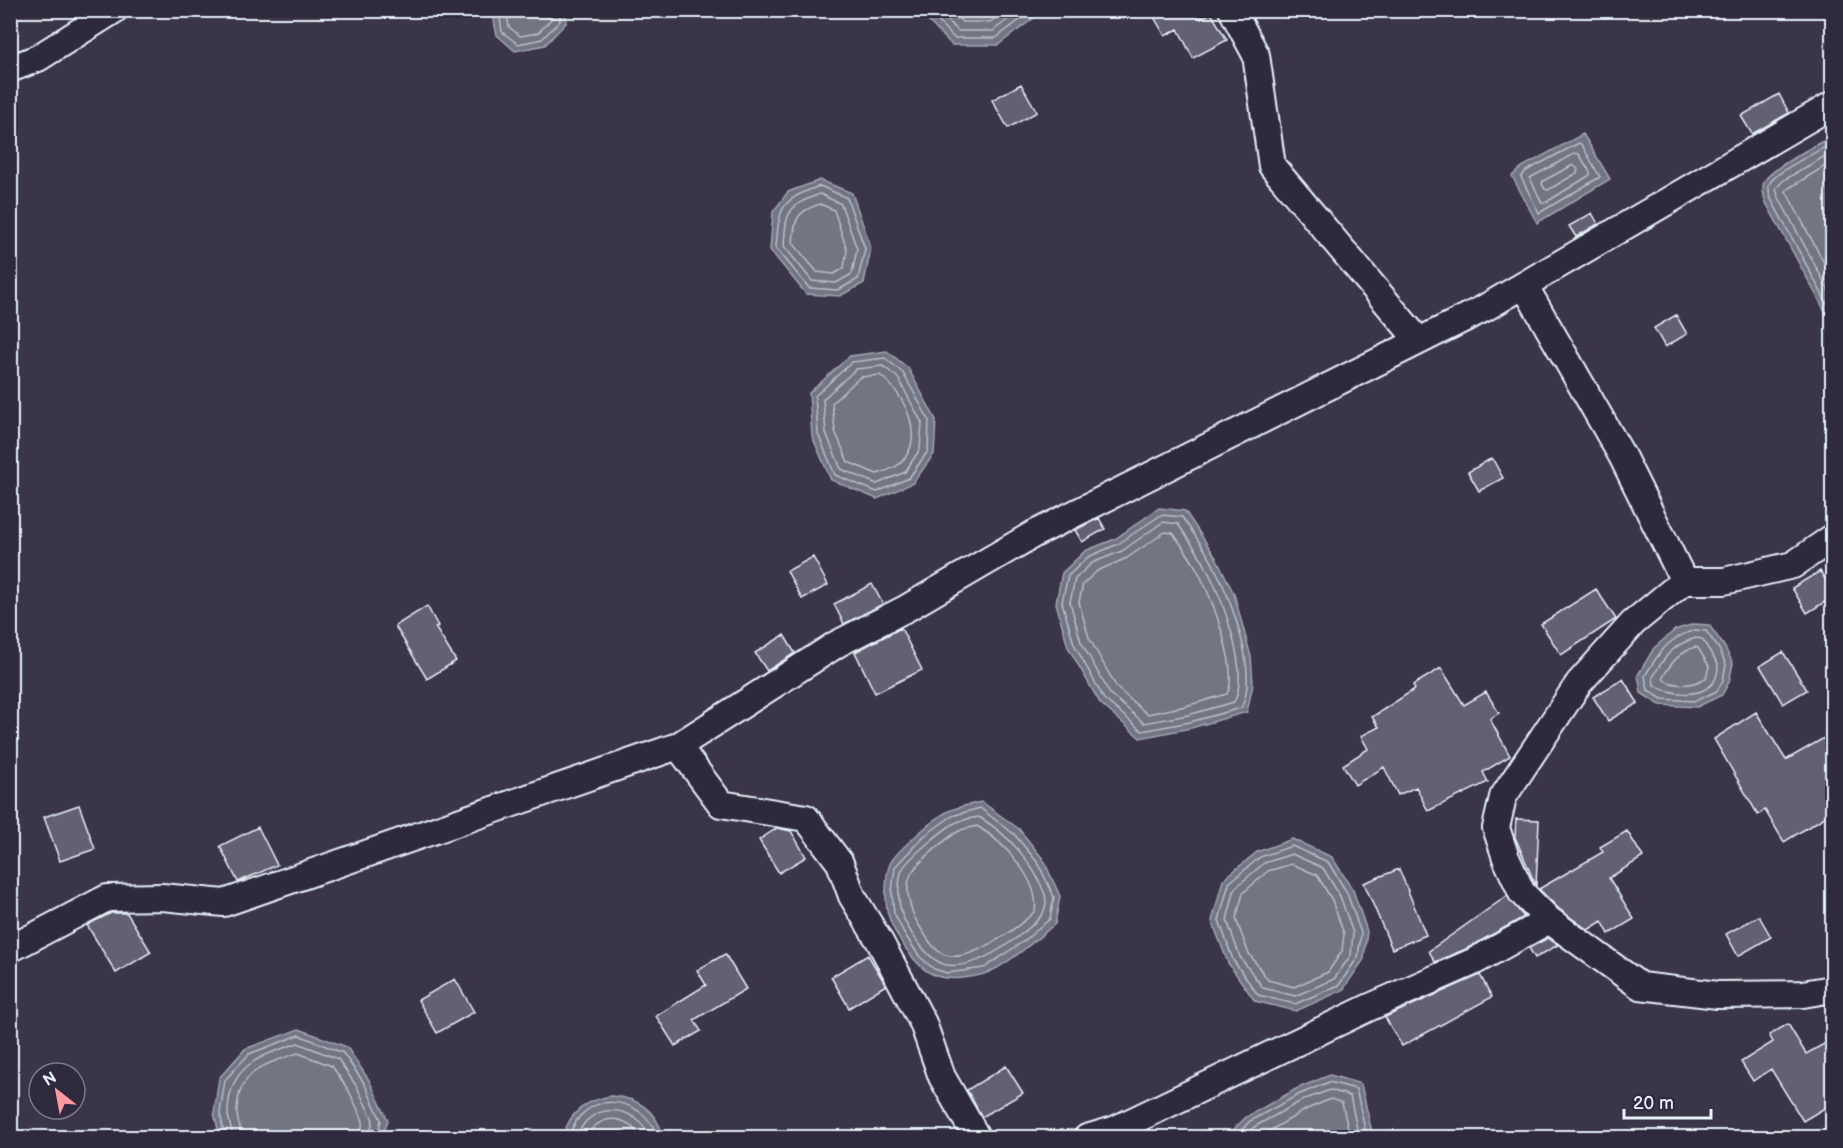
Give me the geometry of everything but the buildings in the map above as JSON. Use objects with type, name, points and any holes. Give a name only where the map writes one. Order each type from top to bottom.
[{"type":"street","points":[[10,69],[38,58],[114,10]]},
{"type":"street","points":[[1232,10],[1256,55],[1272,165],[1418,340]]},
{"type":"street","points":[[10,949],[107,898],[162,897],[224,903],[678,746],[837,644],[907,608],[1034,534],[1483,309],[1833,105]]},
{"type":"street","points":[[1524,285],[1622,456],[1684,581]]},
{"type":"street","points":[[1833,538],[1793,565],[1724,581],[1684,581],[1633,622],[1579,683],[1503,797],[1497,828],[1506,858],[1522,893],[1549,920],[1640,986],[1718,995],[1803,994],[1833,989]]},
{"type":"street","points":[[678,746],[721,804],[807,818],[840,862],[852,897],[880,942],[923,1023],[942,1077],[977,1137]]},
{"type":"street","points":[[1087,1137],[1114,1130],[1368,1008],[1473,962],[1549,920]]},
{"type":"water","points":[[492,11],[566,11],[566,23],[545,45],[515,51],[497,35]]},
{"type":"water","points":[[918,11],[1043,11],[998,45],[952,45]]},
{"type":"water","points":[[1583,134],[1610,179],[1537,223],[1512,176],[1522,167]]},
{"type":"water","points":[[1832,136],[1832,316],[1826,313],[1765,201],[1763,189],[1764,182],[1775,170]]},
{"type":"water","points":[[820,180],[852,193],[871,248],[864,283],[840,296],[806,294],[770,250],[773,212],[788,192]]},
{"type":"water","points":[[887,351],[908,368],[936,420],[934,454],[913,483],[877,499],[831,480],[812,436],[809,393],[850,356]]},
{"type":"water","points":[[1159,508],[1185,511],[1217,559],[1234,594],[1251,657],[1253,684],[1247,712],[1191,728],[1140,738],[1100,703],[1068,647],[1056,603],[1062,573],[1085,551],[1115,539]]},
{"type":"water","points":[[1694,624],[1709,625],[1724,646],[1733,663],[1729,682],[1722,695],[1697,707],[1660,705],[1641,693],[1638,675],[1654,648],[1675,630]]},
{"type":"water","points":[[982,802],[1019,829],[1043,859],[1060,896],[1055,924],[1021,952],[992,971],[966,978],[940,977],[927,971],[913,958],[895,931],[886,903],[888,869],[900,851],[937,818],[966,805]]},
{"type":"water","points":[[1292,839],[1332,857],[1353,890],[1367,931],[1364,959],[1343,990],[1296,1011],[1255,1001],[1228,963],[1212,921],[1223,880],[1257,852]]},
{"type":"water","points":[[299,1029],[347,1047],[369,1080],[388,1120],[382,1137],[220,1137],[214,1113],[219,1078],[245,1049]]},
{"type":"water","points":[[1330,1075],[1361,1084],[1373,1137],[1226,1137],[1246,1117],[1298,1088]]},
{"type":"water","points":[[611,1096],[630,1099],[645,1107],[656,1119],[664,1137],[563,1137],[574,1114],[586,1104]]}]
